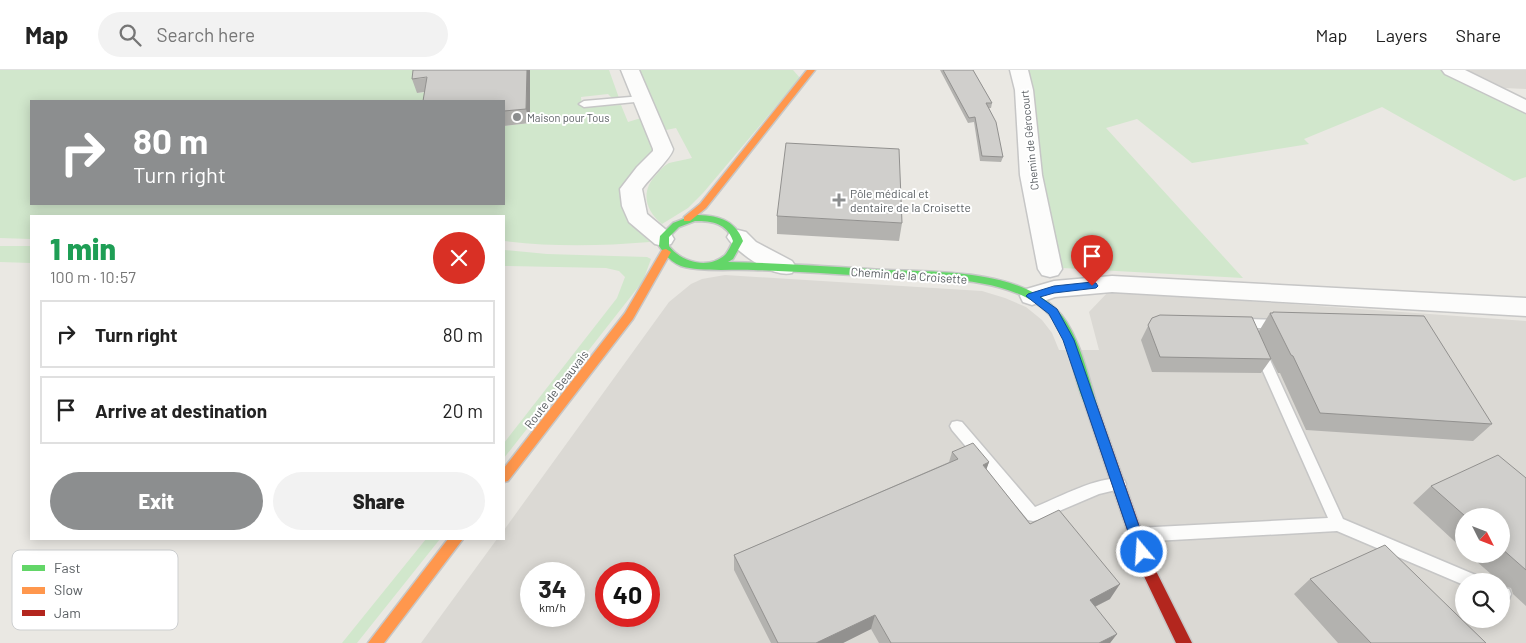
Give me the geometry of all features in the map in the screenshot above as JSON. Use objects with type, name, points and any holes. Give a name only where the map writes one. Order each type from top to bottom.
[{"type":"main road","points":[[707,266],[690,266],[678,262],[664,246],[672,227],[688,220],[703,206],[811,70]]},
{"type":"main road","points":[[745,172],[822,70]]},
{"type":"main road","points":[[684,274],[723,260],[732,254],[737,245],[726,212]]},
{"type":"main road","points":[[688,220],[713,219],[733,231]]},
{"type":"main road","name":"Route de Beauvais","points":[[505,477],[629,316],[656,272],[664,246]]},
{"type":"main road","name":"Chemin de la Croisette","points":[[707,266],[784,267],[971,279],[1002,284],[1032,296]]},
{"type":"main road","name":"Route de Beauvais","points":[[629,316],[654,293]]},
{"type":"main road","points":[[1032,296],[1053,312],[1069,340],[1146,568],[1178,633],[1185,643]]},
{"type":"main road","points":[[375,643],[455,540]]},
{"type":"street","points":[[630,70],[663,149],[659,158],[636,180],[631,189],[633,206],[637,217],[664,246]]},
{"type":"street","name":"Chemin de Gérocourt","points":[[1019,70],[1024,90],[1031,175],[1050,269]]},
{"type":"street","points":[[1451,70],[1524,104]]},
{"type":"street","name":"Chemin de la Croisette","points":[[733,231],[748,247],[784,267]]},
{"type":"street","points":[[1032,296],[1054,290],[1112,284],[1526,307]]},
{"type":"lane","points":[[584,104],[642,100]]},
{"type":"lane","points":[[1295,325],[1247,323],[1338,524]]},
{"type":"lane","points":[[957,426],[1033,515],[1097,488],[1119,484]]},
{"type":"lane","points":[[1136,535],[1338,524],[1455,574]]},
{"type":"shaded area","points":[[1467,70],[1526,70],[1526,89],[1504,88]]},
{"type":"shaded area","points":[[725,275],[982,291],[1026,307],[1042,320],[1052,333],[1059,350],[1099,350],[1089,312],[1109,291],[1526,321],[1526,643],[421,643],[496,540],[505,540],[505,529],[669,302],[691,284],[702,279]]},
{"type":"green space","points":[[0,70],[420,70],[417,93],[530,82],[530,70],[609,70],[619,98],[613,99],[608,94],[581,97],[582,107],[621,105],[628,122],[641,118],[657,149],[625,183],[622,204],[627,221],[650,242],[577,245],[505,241],[505,215],[30,215],[30,239],[0,238]]},
{"type":"green space","points":[[636,70],[793,70],[800,78],[703,193],[688,208],[662,224],[648,207],[648,187],[658,172],[667,164],[692,158],[676,128],[661,131]]},
{"type":"green space","points":[[1027,70],[1443,70],[1526,110],[1526,177],[1514,181],[1382,107],[1304,139],[1309,144],[1192,163],[1137,119],[1106,128],[1243,278],[1062,268],[1044,220]]},
{"type":"green space","points":[[0,246],[30,246],[30,263],[0,262]]},
{"type":"green space","points":[[505,250],[547,254],[647,257],[651,259],[643,281],[505,457],[505,442],[617,298],[625,277],[619,271],[606,268],[505,266]]},
{"type":"green space","points":[[425,540],[439,540],[357,643],[342,643]]},
{"type":"building","points":[[413,70],[527,70],[526,109],[505,111],[505,100],[423,100],[427,77],[412,79]]},
{"type":"building","points":[[943,70],[973,70],[992,103],[986,103],[996,122],[1003,157],[982,156],[975,117],[969,118]]},
{"type":"building","name":"Pôle médical et dentaire de la Croisette","points":[[786,143],[899,149],[902,223],[777,216]]},
{"type":"building","points":[[1270,313],[1424,316],[1492,424],[1320,413]]},
{"type":"building","points":[[1160,315],[1252,317],[1271,359],[1160,357],[1148,325],[1152,318]]},
{"type":"building","points":[[973,443],[989,462],[983,465],[1030,524],[1059,510],[1120,584],[1090,600],[1117,634],[1099,643],[891,643],[875,615],[816,643],[778,643],[734,555],[958,459],[952,452]]},
{"type":"building","points":[[1498,455],[1526,478],[1526,570],[1510,556],[1510,508],[1456,508],[1431,486]]},
{"type":"building","points":[[1385,545],[1455,613],[1455,628],[1471,628],[1486,643],[1371,643],[1310,579]]},
{"type":"traffic: fast","points":[[694,218],[715,220],[727,224],[732,229],[738,241],[729,257],[716,265],[700,266],[684,263],[671,256],[664,246],[665,236],[676,225],[694,218]]},
{"type":"traffic: fast","points":[[711,265],[966,278],[1015,289],[1035,298],[1052,311],[1059,320],[1076,355],[1091,405]]},
{"type":"traffic: slow","points":[[687,219],[703,206],[811,70]]},
{"type":"traffic: slow","points":[[505,476],[629,316],[666,252]]},
{"type":"traffic: slow","points":[[375,643],[455,540]]},
{"type":"traffic: jam","points":[[1091,405],[1147,568],[1178,633],[1185,643]]},
{"type":"place","name":"Maison pour Tous","points":[[517,117]]},
{"type":"place","name":"Pôle médical et dentaire de la Croisette","points":[[839,200]]},
{"type":"route","points":[[1092,286],[1054,290],[1032,296],[1053,312],[1069,340],[1142,552]]}]
